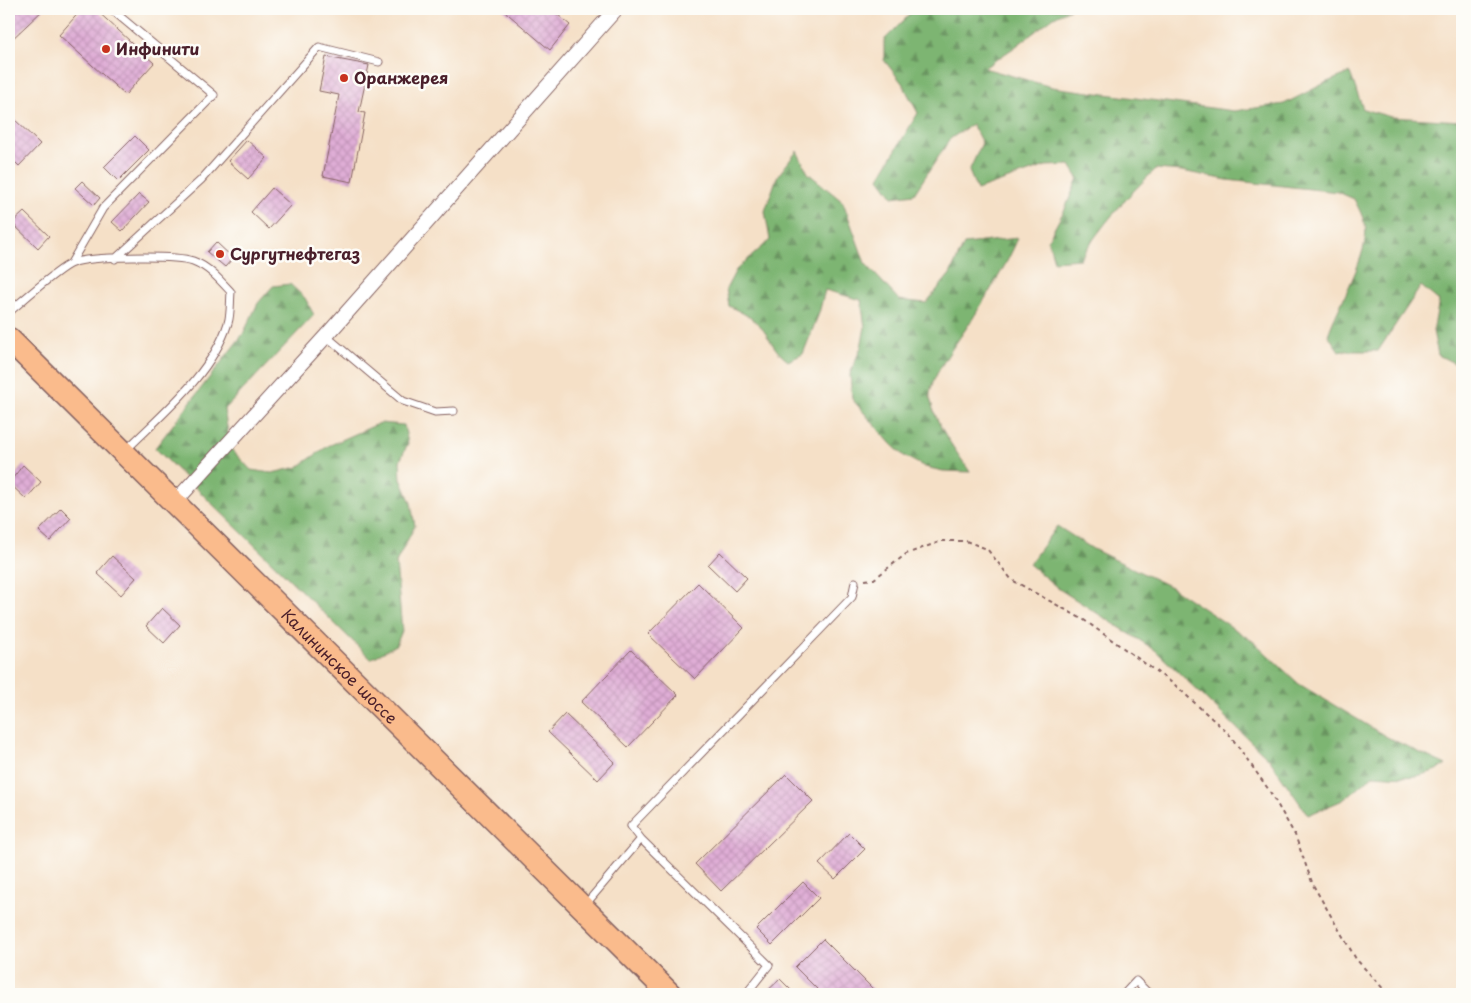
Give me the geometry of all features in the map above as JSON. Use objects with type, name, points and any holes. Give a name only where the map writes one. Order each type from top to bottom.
[{"type":"main road","name":"Калининское шоссе","points":[[9,339],[670,994]]},
{"type":"street","points":[[174,503],[326,336],[616,9]]},
{"type":"lane","points":[[9,312],[71,263],[103,208],[214,94],[110,9]]},
{"type":"lane","points":[[114,259],[201,180],[319,47],[379,62]]},
{"type":"lane","points":[[71,263],[167,256],[194,261],[215,274],[231,292],[228,322],[216,349],[198,376],[123,453]]},
{"type":"lane","points":[[326,336],[403,401],[435,412],[454,411]]},
{"type":"lane","points":[[746,994],[769,965],[631,826],[852,597],[855,582]]},
{"type":"lane","points":[[583,908],[642,839]]},
{"type":"lane","points":[[1124,994],[1136,981],[1149,994]]},
{"type":"path","points":[[855,582],[874,579],[906,554],[933,544],[942,541],[966,541],[987,549],[1012,580],[1084,620],[1175,685],[1229,734],[1269,790],[1295,835],[1313,885],[1356,959],[1388,994]]},
{"type":"green space","points":[[915,9],[1070,9],[1054,17],[984,68],[1052,87],[1234,111],[1284,104],[1327,82],[1350,73],[1363,109],[1391,117],[1462,121],[1462,367],[1438,355],[1433,331],[1439,301],[1421,286],[1378,351],[1339,351],[1328,335],[1352,280],[1366,236],[1365,225],[1354,199],[1338,192],[1227,180],[1182,171],[1156,169],[1115,211],[1080,259],[1054,261],[1048,240],[1065,209],[1078,178],[1070,165],[1046,166],[977,190],[969,171],[982,143],[972,124],[950,139],[914,194],[893,197],[879,178],[918,113],[902,83],[884,60],[884,40]]},
{"type":"green space","points":[[797,151],[808,173],[843,202],[865,263],[899,300],[926,303],[950,274],[964,244],[1018,238],[998,277],[940,368],[931,390],[930,398],[937,418],[970,472],[943,471],[925,467],[904,456],[891,444],[852,399],[850,374],[861,347],[865,327],[861,300],[825,290],[819,313],[803,354],[788,361],[777,351],[757,323],[729,306],[726,289],[736,270],[770,240],[765,211],[777,177]]},
{"type":"green space","points":[[290,284],[305,298],[314,315],[224,410],[231,449],[251,470],[272,473],[298,467],[328,446],[380,423],[404,425],[408,443],[400,461],[401,479],[411,503],[415,526],[396,562],[402,631],[396,645],[371,659],[155,448],[243,334],[258,303],[273,286]]},
{"type":"green space","points":[[1057,526],[1093,549],[1171,587],[1254,642],[1299,684],[1387,737],[1446,765],[1419,775],[1403,777],[1374,775],[1343,800],[1308,815],[1269,759],[1155,650],[1059,589],[1029,564]]},
{"type":"building","points":[[9,9],[44,9],[9,42]]},
{"type":"building","name":"Инфинити","points":[[82,9],[95,9],[154,63],[125,95],[59,35]]},
{"type":"building","points":[[502,9],[551,9],[570,25],[550,50]]},
{"type":"building","points":[[326,57],[369,65],[359,112],[365,113],[352,182],[323,176],[339,95],[319,91]]},
{"type":"building","points":[[9,114],[40,144],[19,166],[9,156]]},
{"type":"building","points":[[135,136],[149,150],[118,181],[104,167]]},
{"type":"building","points":[[247,140],[267,158],[248,179],[228,161]]},
{"type":"building","points":[[82,181],[100,198],[94,205],[75,188]]},
{"type":"building","points":[[272,188],[291,205],[269,229],[251,212]]},
{"type":"building","points":[[139,194],[149,202],[122,231],[112,222]]},
{"type":"building","points":[[24,212],[49,236],[38,248],[12,223]]},
{"type":"building","points":[[216,242],[233,258],[225,267],[207,252]]},
{"type":"building","points":[[23,465],[41,482],[26,499],[9,483]]},
{"type":"building","points":[[61,508],[71,518],[50,541],[39,531]]},
{"type":"building","points":[[720,552],[747,578],[735,591],[708,565]]},
{"type":"building","points":[[112,556],[136,578],[121,595],[97,573]]},
{"type":"building","points":[[698,583],[744,628],[695,679],[648,634]]},
{"type":"building","points":[[162,608],[180,625],[164,643],[146,626]]},
{"type":"building","points":[[631,650],[678,695],[628,747],[581,702]]},
{"type":"building","points":[[565,714],[615,762],[598,780],[548,732]]},
{"type":"building","points":[[786,774],[813,801],[721,891],[695,864]]},
{"type":"building","points":[[849,833],[865,849],[835,879],[819,864]]},
{"type":"building","points":[[803,882],[819,898],[772,945],[756,929]]},
{"type":"building","points":[[823,939],[878,994],[822,994],[795,967]]},
{"type":"building","points":[[780,979],[795,994],[764,994]]},
{"type":"place","name":"Инфинити","points":[[106,49]]},
{"type":"place","name":"Оранжерея","points":[[344,78]]},
{"type":"place","name":"Сургутнефтегаз","points":[[220,254]]}]
